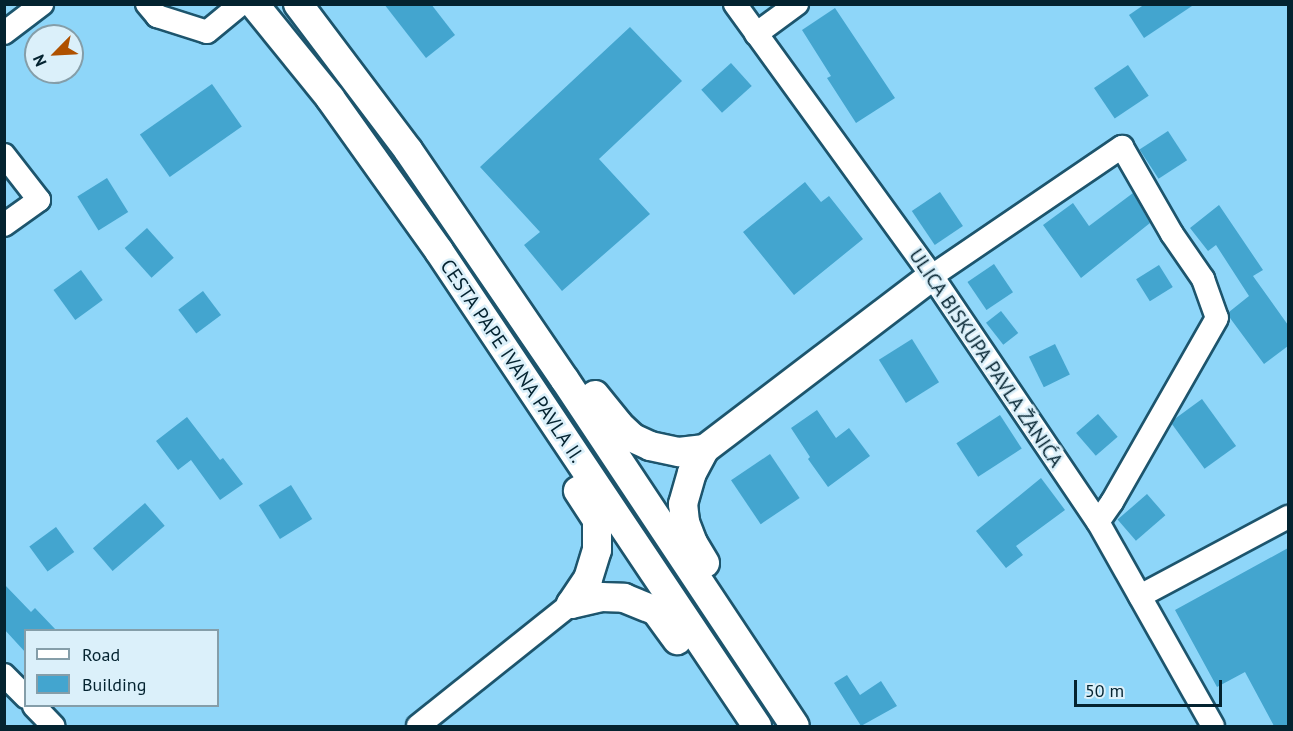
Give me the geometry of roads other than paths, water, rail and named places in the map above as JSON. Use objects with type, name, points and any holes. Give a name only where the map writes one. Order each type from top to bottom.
[{"type":"main road","name":"CESTA PAPE IVANA PAVLA II.","points":[[254,4],[330,98],[439,250],[728,685],[758,726]]},
{"type":"main road","name":"CESTA PAPE IVANA PAVLA II.","points":[[298,4],[408,150],[565,380],[795,726]]},
{"type":"main road","points":[[736,640],[735,612],[693,543],[685,522],[683,504],[692,473],[705,449],[932,276]]},
{"type":"main road","points":[[565,380],[584,387],[597,396],[619,425],[633,438],[650,446],[679,452],[705,449]]},
{"type":"main road","points":[[560,432],[566,471],[597,520],[597,550],[588,579],[571,604]]},
{"type":"main road","points":[[571,604],[601,597],[624,598],[656,611],[697,669],[728,685]]},
{"type":"street","points":[[4,33],[42,4]]},
{"type":"street","points":[[147,4],[157,16],[207,32],[241,4]]},
{"type":"street","name":"ULICA BISKUPA PAVLA ŽANIĆA","points":[[735,4],[932,276],[1098,522],[1213,726]]},
{"type":"street","points":[[756,34],[797,4]]},
{"type":"street","points":[[932,276],[1122,147],[1172,234],[1203,279],[1217,318],[1112,502],[1098,522]]},
{"type":"street","points":[[4,155],[39,200],[4,225]]},
{"type":"street","points":[[1140,596],[1288,516]]},
{"type":"street","points":[[418,726],[571,604]]},
{"type":"street","points":[[4,675],[24,695]]},
{"type":"street","points":[[35,707],[53,726]]}]
